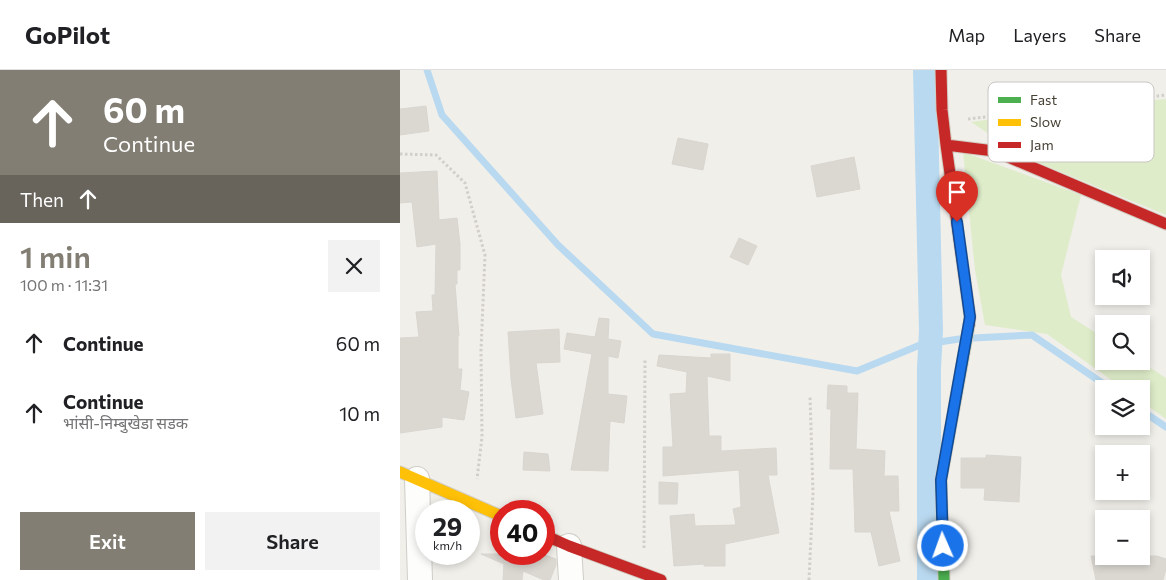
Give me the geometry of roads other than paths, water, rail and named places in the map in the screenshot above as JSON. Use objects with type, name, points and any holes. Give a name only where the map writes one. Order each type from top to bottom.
[{"type":"street","points":[[941,70],[942,110],[946,145],[970,317],[941,480],[944,580]]},
{"type":"street","points":[[946,145],[988,150]]},
{"type":"street","points":[[1020,162],[1166,224]]},
{"type":"street","points":[[408,475],[490,511]]},
{"type":"street","points":[[408,475],[420,580]]},
{"type":"street","points":[[555,540],[661,580]]},
{"type":"street","points":[[569,546],[570,580]]},
{"type":"waterway","points":[[427,70],[442,115],[558,245],[653,334],[857,371],[920,345],[959,339]]},
{"type":"waterway","points":[[925,70],[931,331],[929,368],[929,580]]},
{"type":"waterway","points":[[973,338],[1032,335],[1098,380]]},
{"type":"waterway","points":[[1150,416],[1166,427]]}]
